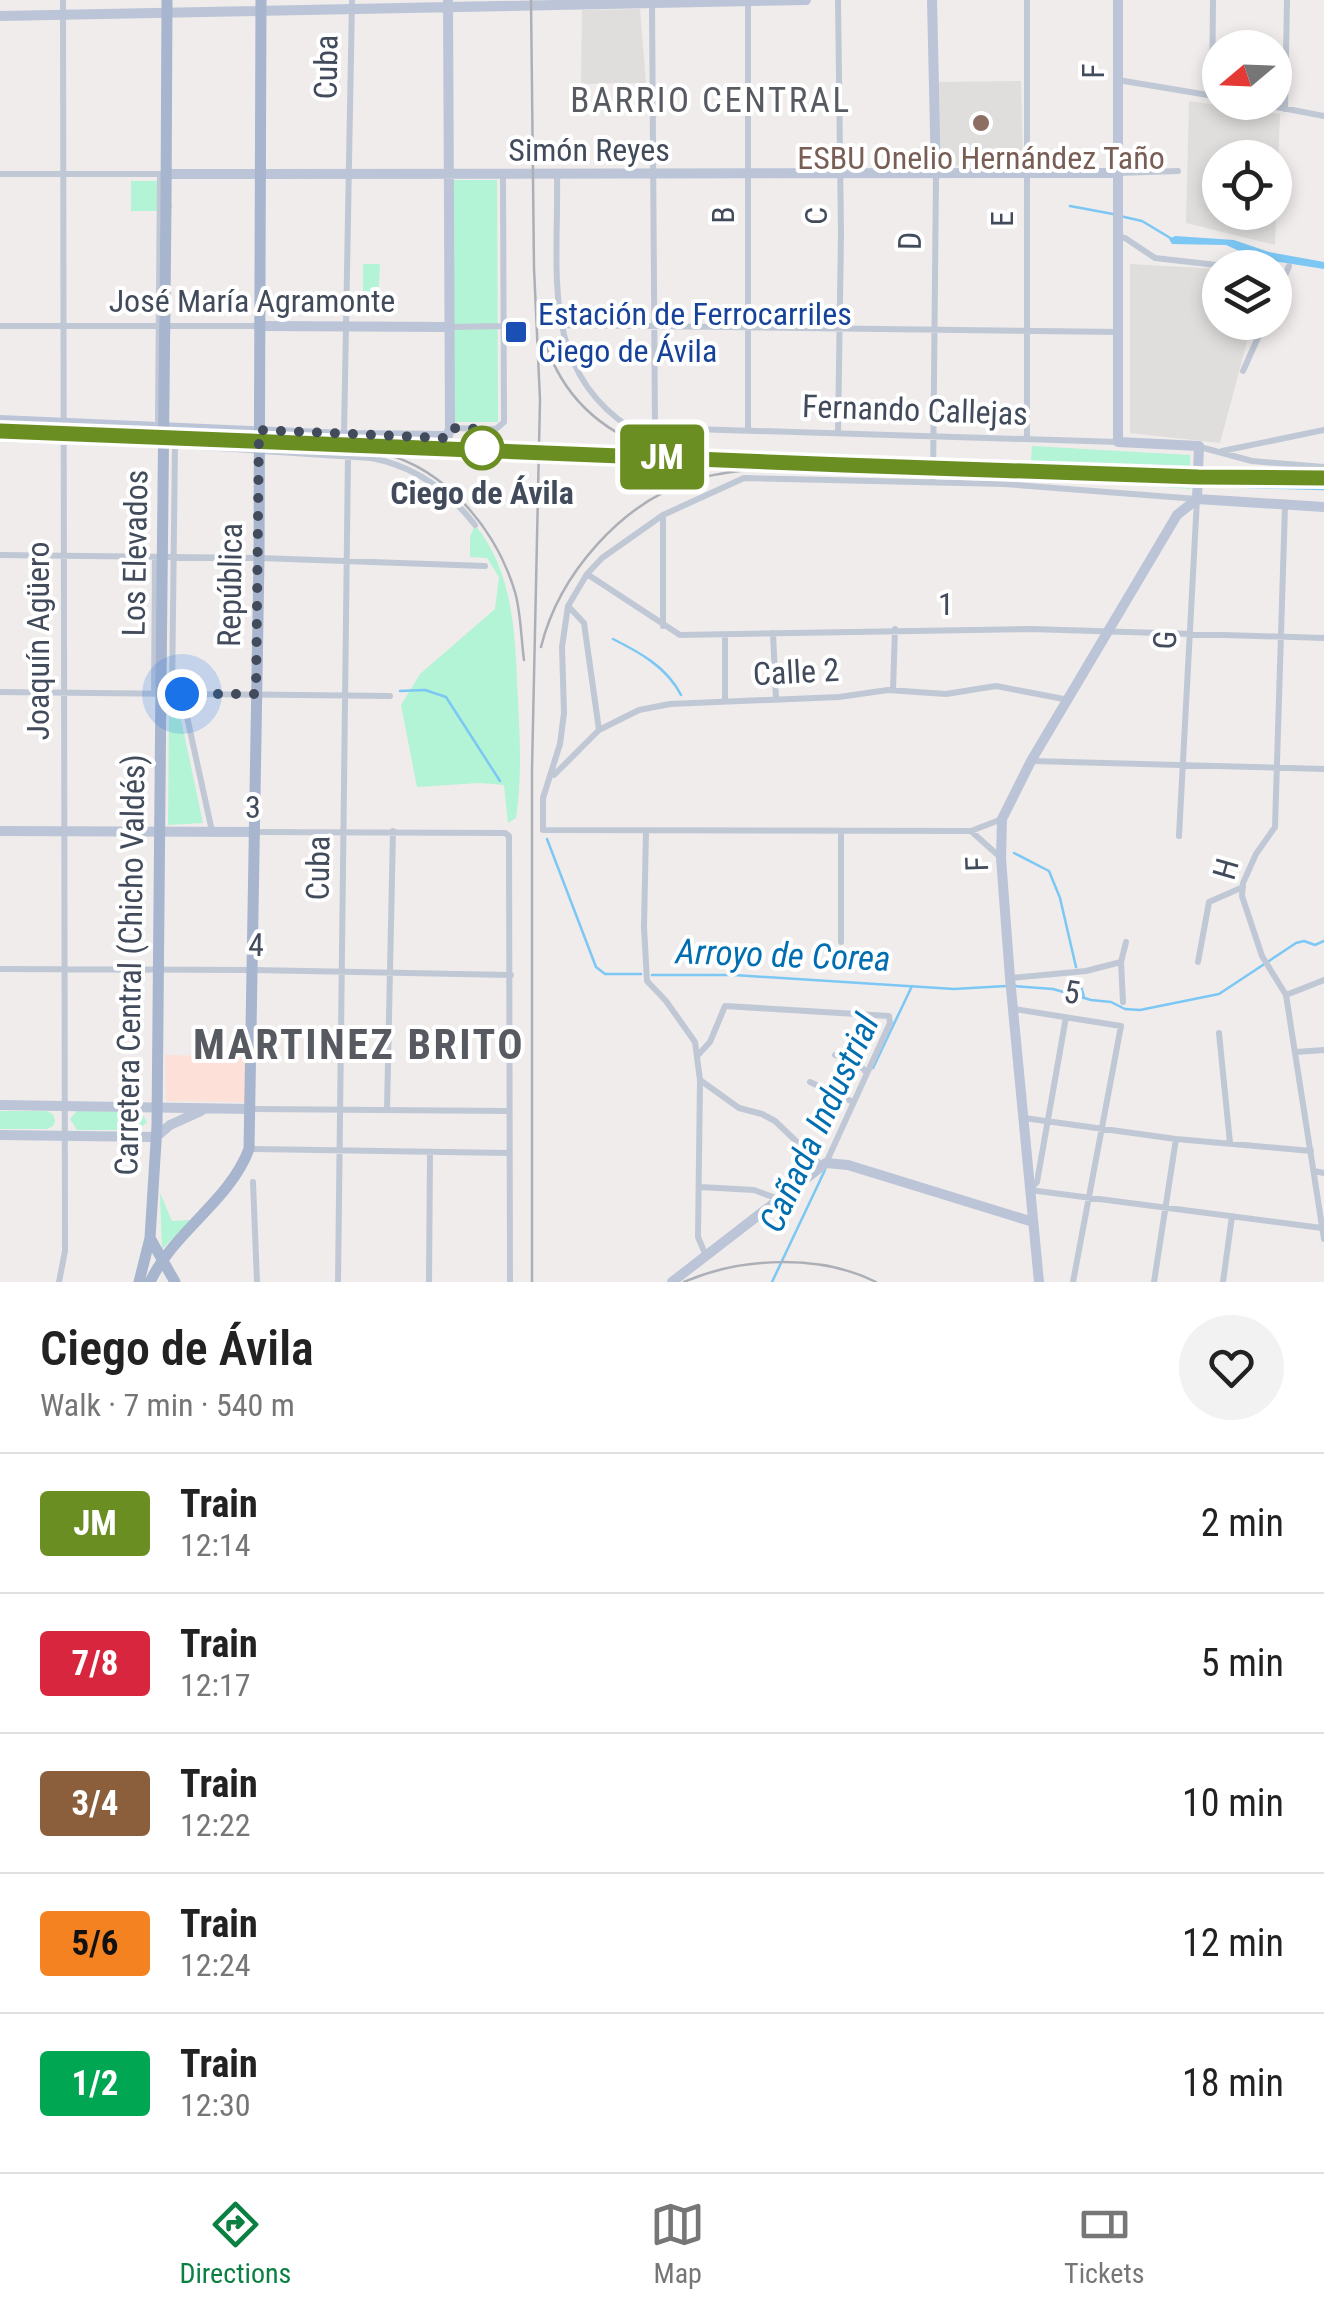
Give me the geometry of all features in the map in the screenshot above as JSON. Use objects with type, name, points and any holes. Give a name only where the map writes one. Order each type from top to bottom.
[{"type":"main road","points":[[162,174],[167,6]]},
{"type":"main road","name":"República","points":[[150,1282],[163,1260],[237,1177],[248,1149],[258,558],[261,6]]},
{"type":"main road","name":"Los Elevados","points":[[162,174],[166,206],[162,691]]},
{"type":"main road","name":"Carretera Central (Chicho Valdés)","points":[[138,1282],[150,1238],[156,1137],[162,691]]},
{"type":"main road","points":[[150,1238],[177,1282]]},
{"type":"main road","points":[[174,1248],[177,1282]]},
{"type":"street","name":"Joaquín Agüero","points":[[59,1282],[65,1251],[63,0]]},
{"type":"street","name":"B","points":[[748,0],[748,430]]},
{"type":"street","points":[[0,16],[167,6],[806,0]]},
{"type":"street","name":"C","points":[[838,0],[838,433]]},
{"type":"street","name":"D","points":[[932,0],[936,175],[933,482]]},
{"type":"street","name":"E","points":[[1027,0],[1027,438]]},
{"type":"street","name":"F","points":[[1118,0],[1118,442]]},
{"type":"street","points":[[1212,0],[1213,30]]},
{"type":"street","points":[[1286,30],[1287,0]]},
{"type":"street","points":[[652,4],[655,429]]},
{"type":"street","points":[[0,420],[444,438],[450,428],[448,5]]},
{"type":"street","name":"Cuba","points":[[344,435],[352,6]]},
{"type":"street","points":[[1118,80],[1202,94]]},
{"type":"street","points":[[1292,110],[1324,116]]},
{"type":"street","name":"Simón Reyes","points":[[0,174],[840,176],[1178,171]]},
{"type":"street","points":[[158,426],[162,174]]},
{"type":"street","points":[[450,428],[496,430],[504,422],[504,175]]},
{"type":"street","name":"Fernando Callejas","points":[[557,175],[560,325],[580,380],[603,410],[628,426],[1199,446],[1252,461],[1324,467]]},
{"type":"street","points":[[1118,234],[1155,258],[1202,263]]},
{"type":"street","points":[[560,325],[1119,332]]},
{"type":"street","name":"José María Agramonte","points":[[0,326],[504,326]]},
{"type":"street","points":[[1244,370],[1257,340]]},
{"type":"street","points":[[1216,452],[1324,430]]},
{"type":"street","points":[[0,439],[348,454],[390,462],[425,478],[454,500],[475,525]]},
{"type":"street","points":[[162,691],[174,557],[175,445]]},
{"type":"street","name":"G","points":[[1179,836],[1199,446]]},
{"type":"street","name":"Cuba","points":[[338,1282],[348,454]]},
{"type":"street","points":[[1002,819],[972,831],[543,830],[544,798],[560,744],[564,713],[562,648],[568,606],[587,574],[620,543],[663,515],[744,478],[1004,484],[1324,507]]},
{"type":"street","name":"F","points":[[1039,1282],[1010,978],[1002,819],[1030,761],[1177,515],[1198,499]]},
{"type":"street","name":"H","points":[[1285,506],[1275,827],[1256,854],[1243,887],[1262,956],[1286,995],[1324,1239]]},
{"type":"street","points":[[663,515],[663,626]]},
{"type":"street","points":[[0,556],[258,558],[485,566]]},
{"type":"street","points":[[155,557],[162,691]]},
{"type":"street","name":"1","points":[[587,574],[680,635],[895,629],[1109,630],[1324,638]]},
{"type":"street","points":[[568,606],[584,623],[600,730]]},
{"type":"street","points":[[892,690],[895,629]]},
{"type":"street","points":[[773,632],[776,699]]},
{"type":"street","points":[[725,635],[726,701]]},
{"type":"street","name":"Calle 2","points":[[550,779],[600,730],[639,710],[696,701],[839,698],[892,690],[946,694],[996,686],[1069,700]]},
{"type":"street","points":[[0,692],[390,696]]},
{"type":"street","points":[[182,694],[212,832]]},
{"type":"street","points":[[1030,761],[1324,769]]},
{"type":"street","points":[[387,1110],[393,831]]},
{"type":"street","points":[[972,831],[1001,858]]},
{"type":"street","name":"3","points":[[0,832],[505,832],[510,846],[511,976]]},
{"type":"street","points":[[646,832],[647,981],[695,1042],[700,1080],[698,1237],[707,1258]]},
{"type":"street","points":[[841,832],[842,942]]},
{"type":"street","points":[[1198,962],[1209,902],[1243,887]]},
{"type":"street","points":[[1122,1002],[1121,962],[1126,942]]},
{"type":"street","points":[[1010,978],[1086,971],[1121,962]]},
{"type":"street","name":"4","points":[[0,969],[511,976]]},
{"type":"street","points":[[510,1282],[511,976]]},
{"type":"street","points":[[1286,995],[1324,980]]},
{"type":"street","points":[[672,1282],[824,1165],[890,1023],[889,1016],[725,1006],[710,1042],[697,1056]]},
{"type":"street","name":"5","points":[[1014,1009],[1121,1026],[1101,1129]]},
{"type":"street","points":[[1066,1016],[1049,1122],[1036,1182],[1030,1190],[1322,1228]]},
{"type":"street","points":[[1219,1034],[1230,1143]]},
{"type":"street","points":[[1296,1052],[1324,1050]]},
{"type":"street","points":[[835,1055],[858,1063],[866,1073]]},
{"type":"street","points":[[700,1080],[738,1108],[775,1121],[824,1165],[848,1165],[1032,1222]]},
{"type":"street","points":[[810,1082],[853,1102]]},
{"type":"street","points":[[0,1106],[508,1111]]},
{"type":"street","points":[[0,1135],[156,1137],[170,1124],[206,1108]]},
{"type":"street","points":[[1023,1118],[1176,1139],[1310,1151]]},
{"type":"street","points":[[1073,1282],[1101,1129]]},
{"type":"street","points":[[1154,1282],[1176,1139]]},
{"type":"street","points":[[248,1149],[509,1154]]},
{"type":"street","points":[[428,1282],[430,1153]]},
{"type":"street","points":[[1314,1171],[1324,1173]]},
{"type":"street","points":[[253,1182],[258,1282]]},
{"type":"street","points":[[700,1187],[754,1190],[781,1200]]},
{"type":"street","points":[[1223,1282],[1232,1216]]},
{"type":"shaded area","points":[[640,9],[646,83],[581,84],[582,10]]},
{"type":"shaded area","name":"ESBU Onelio Hernández Taño","points":[[1021,81],[1023,164],[941,166],[939,82]]},
{"type":"shaded area","points":[[1189,101],[1202,103],[1202,120],[1280,120],[1279,140],[1202,140],[1202,227],[1186,223]]},
{"type":"shaded area","points":[[1214,230],[1276,230],[1275,245]]},
{"type":"shaded area","points":[[1130,264],[1202,268],[1202,340],[1247,340],[1220,443],[1130,433]]},
{"type":"shaded area","points":[[165,1055],[246,1057],[246,1102],[166,1101]]},
{"type":"green space","points":[[452,180],[497,180],[498,422],[453,422]]},
{"type":"green space","points":[[131,181],[158,181],[157,211],[131,211]]},
{"type":"green space","points":[[363,264],[380,264],[378,300],[363,299]]},
{"type":"green space","points":[[1032,446],[1190,455],[1191,489],[1030,477]]},
{"type":"green space","points":[[475,525],[499,565],[514,632],[520,775],[516,818],[508,823],[504,785],[417,787],[401,705],[420,674],[495,609],[499,577],[487,558],[470,557],[470,537]]},
{"type":"green space","points":[[169,710],[179,710],[203,823],[168,825]]},
{"type":"green space","points":[[0,1111],[46,1111],[53,1114],[55,1121],[47,1129],[0,1129]]},
{"type":"green space","points":[[77,1111],[141,1112],[147,1122],[138,1130],[77,1130],[70,1119]]},
{"type":"green space","points":[[160,1193],[172,1221],[191,1220],[162,1249]]},
{"type":"water","points":[[1175,236],[1234,240],[1263,250],[1172,244],[1169,239]]},
{"type":"water","points":[[1292,256],[1324,262],[1324,269],[1292,264]]},
{"type":"waterway","points":[[1070,206],[1113,214]]},
{"type":"waterway","points":[[1120,216],[1142,221],[1172,239]]},
{"type":"waterway","points":[[1210,486],[1324,489]]},
{"type":"waterway","points":[[613,639],[660,668],[681,695]]},
{"type":"waterway","name":"Arroyo de Corea","points":[[400,691],[425,690],[446,697],[500,781]]},
{"type":"waterway","name":"Arroyo de Corea","points":[[547,839],[596,967],[605,974],[641,974]]},
{"type":"waterway","points":[[1014,853],[1049,871],[1060,898],[1076,967]]},
{"type":"waterway","points":[[1014,986],[1053,989],[1140,1010],[1219,994],[1296,943],[1315,945],[1324,941]]},
{"type":"waterway","name":"Arroyo de Corea","points":[[652,975],[734,975],[954,989],[1006,986]]},
{"type":"waterway","points":[[1079,979],[1084,997]]},
{"type":"waterway","name":"Cañada Industrial","points":[[873,1068],[912,986]]},
{"type":"waterway","name":"Cañada Industrial","points":[[772,1282],[825,1170]]},
{"type":"railway","points":[[531,0],[534,268],[540,400],[532,770],[532,1282]]},
{"type":"railway","points":[[545,342],[562,379],[586,409],[617,432],[654,449]]},
{"type":"railway","points":[[0,431],[464,447],[927,469],[1324,478]]},
{"type":"railway","points":[[382,453],[405,461],[447,487],[481,525],[515,592],[524,660]]},
{"type":"railway","points":[[541,647],[562,593],[597,544],[619,523],[667,490],[707,476],[748,470]]},
{"type":"railway","points":[[684,1282],[730,1268],[780,1262],[830,1267],[876,1282]]},
{"type":"train","name":"JM","points":[[0,431],[844,465],[1324,478]]},
{"type":"place","name":"ESBU Onelio Hernández Taño","points":[[981,123]]},
{"type":"place","name":"Estación de Ferrocarriles Ciego de Ávila","points":[[516,332]]},
{"type":"place","name":"Ciego de Ávila","points":[[482,448]]},
{"type":"district","name":"BARRIO CENTRAL","points":[[711,100]]},
{"type":"district","name":"MARTINEZ BRITO","points":[[359,1044]]},
{"type":"route","points":[[182,694],[256,694],[259,430],[444,438],[450,428],[483,429],[482,448]]}]
